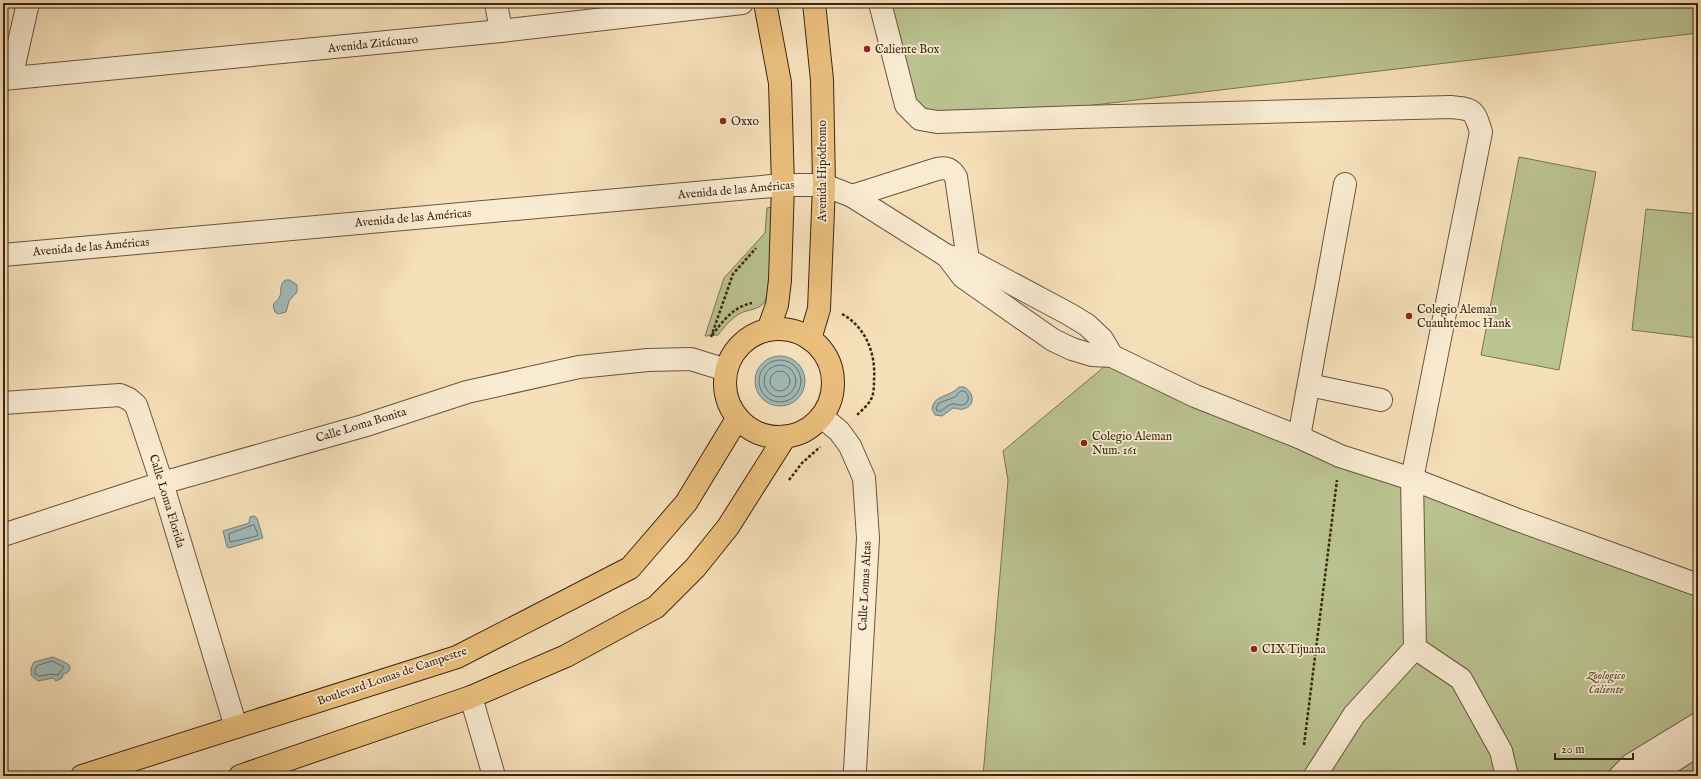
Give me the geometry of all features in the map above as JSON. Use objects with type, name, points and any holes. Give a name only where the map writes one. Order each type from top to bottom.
[{"type":"main road","points":[[765,3],[780,83],[783,185],[780,280],[777,305],[768,330]]},
{"type":"main road","name":"Avenida Hipódromo","points":[[810,339],[818,309],[824,185],[822,80],[814,3]]},
{"type":"main road","points":[[783,329],[797,332],[810,339],[821,349],[830,365],[834,383],[831,401],[822,417],[812,426],[799,433],[785,437],[767,436],[750,430],[737,419],[728,404],[724,387],[726,370],[732,356],[741,344],[753,335],[768,330],[783,329]]},
{"type":"main road","name":"Boulevard Lomas de Campestre","points":[[82,776],[456,657],[630,568],[686,504],[737,419]]},
{"type":"main road","points":[[254,774],[471,697],[566,656],[656,608],[695,568],[728,527],[785,437]]},
{"type":"street","points":[[7,79],[28,3]]},
{"type":"street","points":[[496,3],[501,31]]},
{"type":"street","name":"Avenida Zitácuaro","points":[[7,79],[501,31],[742,3]]},
{"type":"street","points":[[880,3],[906,105],[920,119],[937,122],[1450,107],[1467,108],[1476,114],[1481,132],[1412,479],[1415,648],[1354,714],[1315,776]]},
{"type":"street","points":[[852,196],[937,169],[945,168],[952,170],[956,177],[957,258],[963,277],[1053,340],[1072,349],[1092,355],[1112,356],[1195,396],[1299,437],[1340,456],[1412,479],[1515,519],[1698,585]]},
{"type":"street","points":[[1299,437],[1345,184]]},
{"type":"street","name":"Avenida de las Américas","points":[[3,255],[783,185],[824,185]]},
{"type":"street","points":[[824,185],[852,196],[957,258],[1087,325],[1102,339],[1112,356]]},
{"type":"street","name":"Calle Loma Bonita","points":[[3,535],[162,483],[363,426],[467,392],[579,367],[648,360],[691,360],[726,370]]},
{"type":"street","points":[[1309,385],[1381,400]]},
{"type":"street","name":"Calle Loma Florida","points":[[3,403],[120,395],[129,399],[136,405],[162,483],[236,727]]},
{"type":"street","name":"Calle Lomas Altas","points":[[822,417],[839,431],[850,446],[864,478],[868,538],[855,774]]},
{"type":"street","points":[[1415,648],[1461,679],[1502,751],[1508,776]]},
{"type":"street","points":[[471,697],[494,776]]},
{"type":"street","points":[[1620,776],[1631,765],[1698,724]]},
{"type":"street","points":[[1649,776],[1698,745]]},
{"type":"path","points":[[711,337],[734,310],[742,305],[753,303]]},
{"type":"path","points":[[1304,753],[1340,456]]},
{"type":"green space","points":[[876,3],[1698,3],[1698,33],[918,126]]},
{"type":"green space","points":[[1519,157],[1596,172],[1559,370],[1481,355]]},
{"type":"green space","points":[[777,206],[769,287],[763,304],[735,316],[718,335],[705,336],[724,278],[765,233],[767,208]]},
{"type":"green space","points":[[1646,209],[1698,214],[1698,338],[1632,330]]},
{"type":"green space","name":"CIX Tijuana","points":[[1116,357],[1698,588],[1698,776],[983,776],[1008,480],[1003,451]]},
{"type":"water","points":[[285,280],[290,280],[297,285],[297,292],[289,301],[286,312],[278,314],[275,312],[273,305],[279,298],[281,287]]},
{"type":"water","points":[[775,356],[785,356],[798,363],[805,376],[805,386],[798,399],[785,406],[775,406],[766,402],[759,395],[755,386],[755,376],[759,367],[766,360]]},
{"type":"water","points":[[959,387],[964,387],[970,392],[972,402],[970,405],[962,409],[953,408],[942,416],[935,415],[932,409],[933,404],[939,398],[951,393]]},
{"type":"water","points":[[254,516],[257,518],[263,538],[229,548],[227,547],[223,531],[249,523],[250,517]]},
{"type":"water","points":[[53,657],[70,666],[69,671],[63,674],[62,678],[56,681],[53,678],[38,681],[31,675],[31,668],[34,662]]},
{"type":"place","name":"Caliente Box","points":[[867,49]]},
{"type":"place","name":"Oxxo","points":[[723,121]]},
{"type":"place","name":"Colegio Aleman Cuauhtemoc Hank","points":[[1409,316]]},
{"type":"place","name":"Colegio Aleman Num. 161","points":[[1084,443]]},
{"type":"place","name":"CIX Tijuana","points":[[1254,649]]},
{"type":"park label","name":"Zoologico Caliente","points":[[1606,682]]}]
